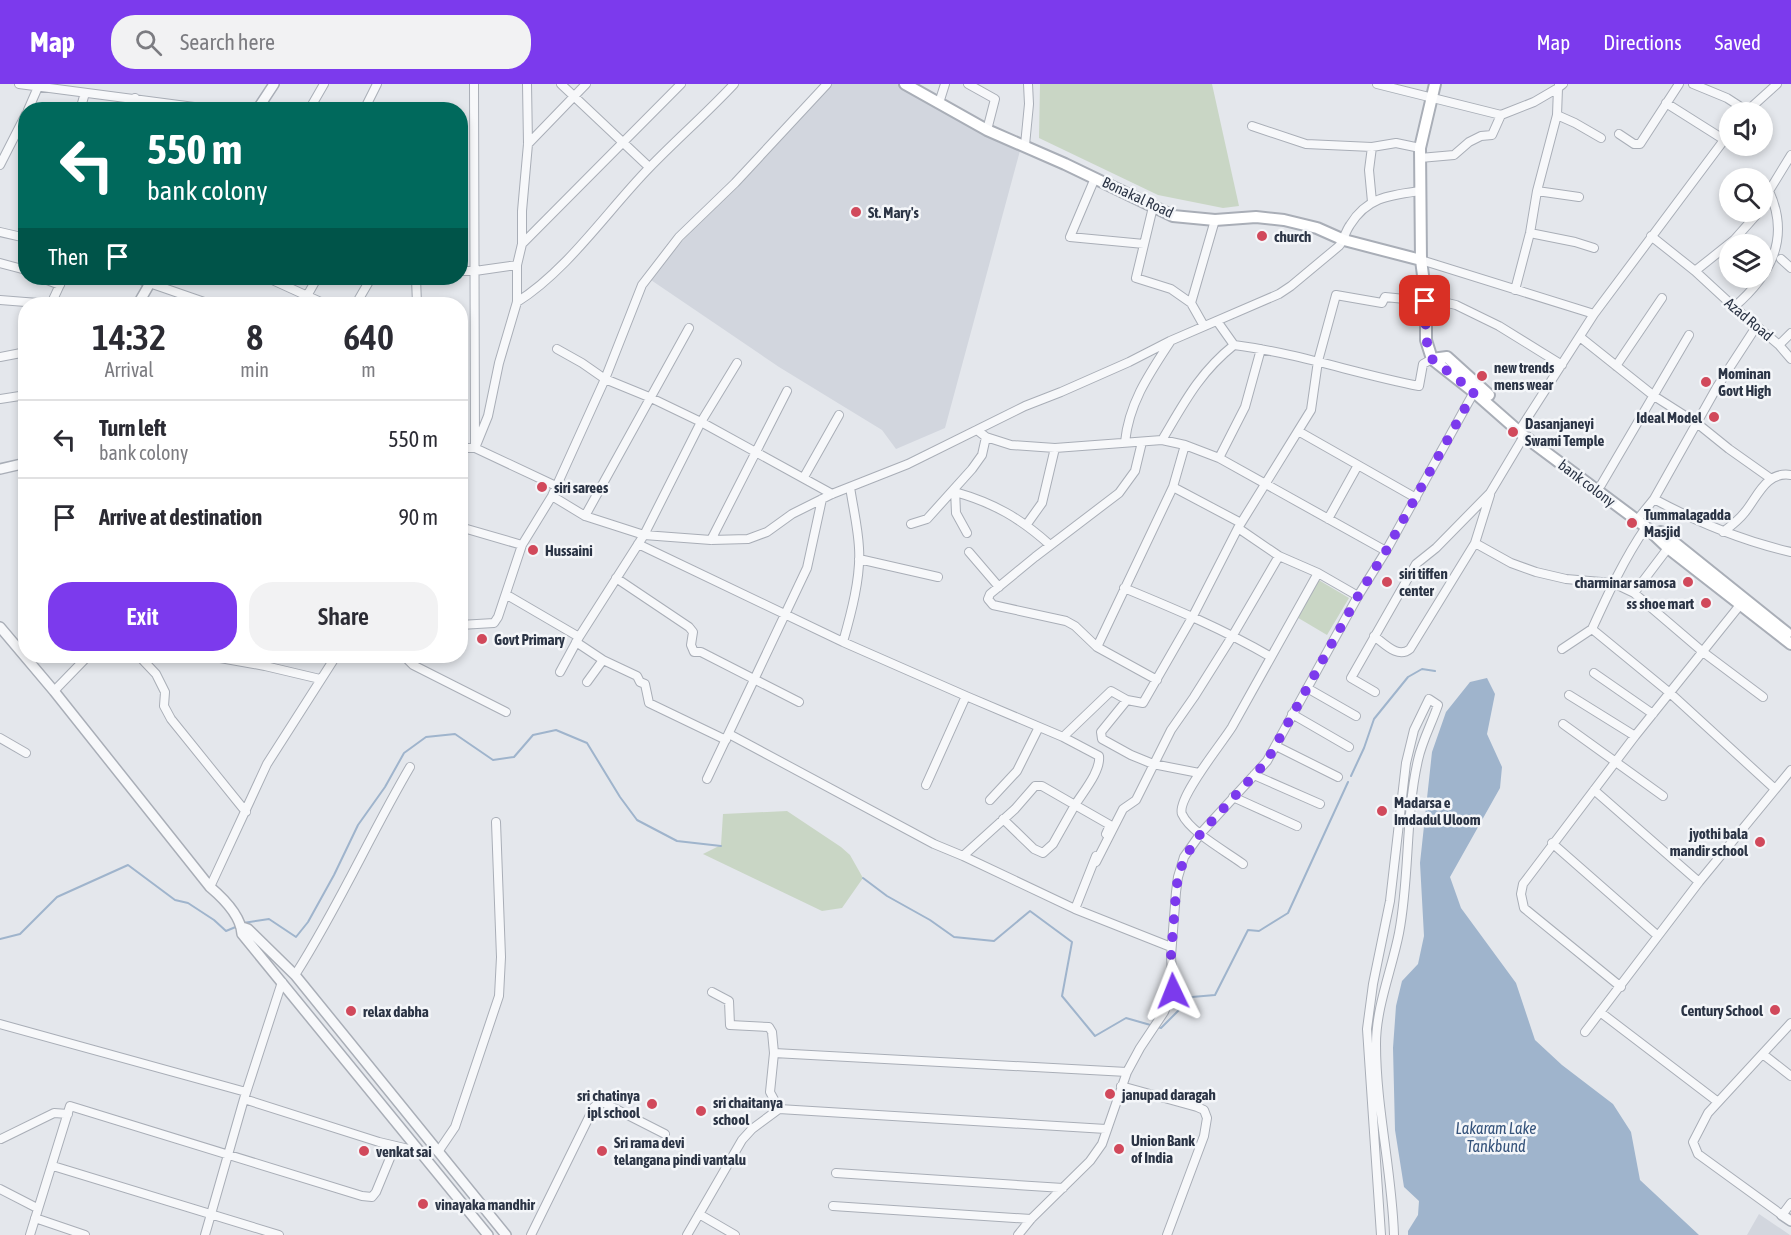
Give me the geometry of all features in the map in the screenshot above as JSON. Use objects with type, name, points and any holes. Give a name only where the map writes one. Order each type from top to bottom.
[{"type":"main road","points":[[1435,84],[1420,153],[1426,339],[1432,359],[1447,357],[1522,431],[1601,485],[1639,518],[1791,636]]},
{"type":"main road","name":"Bonakal Road","points":[[908,85],[987,130],[1025,145],[1173,216],[1215,220],[1256,217],[1284,220],[1317,228],[1344,240],[1422,260]]},
{"type":"main road","name":"bank colony","points":[[1432,359],[1522,431],[1639,518],[1668,548],[1791,644]]},
{"type":"street","points":[[19,84],[159,102]]},
{"type":"street","points":[[262,102],[274,84]]},
{"type":"street","points":[[314,102],[324,84]]},
{"type":"street","points":[[368,102],[377,84]]},
{"type":"street","points":[[474,84],[475,448]]},
{"type":"street","points":[[475,448],[488,416],[499,363],[517,302],[517,265],[522,244],[522,212],[528,144],[527,84]]},
{"type":"street","points":[[561,84],[650,167]]},
{"type":"street","points":[[528,144],[586,84]]},
{"type":"street","points":[[522,244],[681,84]]},
{"type":"street","points":[[517,302],[555,272],[650,167],[705,116],[734,84]]},
{"type":"street","points":[[468,625],[494,623],[507,595],[510,578],[522,545],[552,496],[605,379],[642,285],[679,237],[735,183],[827,84]]},
{"type":"street","points":[[939,102],[945,84]]},
{"type":"street","points":[[968,84],[995,99],[987,130]]},
{"type":"street","points":[[1025,145],[1029,104],[1028,84]]},
{"type":"street","points":[[1377,84],[1501,116],[1534,102],[1560,86]]},
{"type":"street","points":[[1619,134],[1634,144],[1640,144],[1679,84]]},
{"type":"street","points":[[1693,84],[1732,102]]},
{"type":"street","points":[[1757,102],[1777,84]]},
{"type":"street","points":[[1515,290],[1557,115],[1560,86]]},
{"type":"street","points":[[31,102],[38,87]]},
{"type":"street","points":[[82,102],[85,93]]},
{"type":"street","points":[[135,98],[135,102]]},
{"type":"street","points":[[1666,103],[1719,137]]},
{"type":"street","points":[[1557,115],[1601,138]]},
{"type":"street","points":[[1252,126],[1306,144],[1372,147],[1396,143],[1420,153],[1454,155],[1469,142],[1481,136],[1492,135],[1501,116]]},
{"type":"street","points":[[0,165],[18,130]]},
{"type":"street","points":[[1372,147],[1370,170],[1372,202]]},
{"type":"street","points":[[1374,636],[1398,653],[1407,653],[1410,650],[1475,543],[1490,493],[1522,431],[1562,365],[1594,314],[1719,147]]},
{"type":"street","points":[[1773,184],[1791,155]]},
{"type":"street","points":[[1095,178],[1070,237],[1144,244]]},
{"type":"street","points":[[552,496],[585,516],[644,535],[711,540],[748,539],[767,532],[792,514],[832,494],[908,464],[1025,406],[1279,294],[1344,240],[1350,225],[1372,202],[1389,195],[1420,191]]},
{"type":"street","points":[[1537,191],[1579,197]]},
{"type":"street","points":[[1734,307],[1781,259],[1787,231],[1779,202],[1773,195]]},
{"type":"street","points":[[1153,207],[1136,278],[1171,289],[1191,303],[1204,326]]},
{"type":"street","points":[[1191,303],[1215,220]]},
{"type":"street","points":[[1695,271],[1734,240],[1750,222]]},
{"type":"street","points":[[0,232],[18,236]]},
{"type":"street","points":[[1530,233],[1594,248]]},
{"type":"street","name":"Azad Road","points":[[1651,236],[1695,271],[1779,345],[1791,359]]},
{"type":"street","points":[[1781,259],[1791,268]]},
{"type":"street","points":[[1422,260],[1594,314]]},
{"type":"street","points":[[0,263],[18,268]]},
{"type":"street","points":[[468,271],[517,265]]},
{"type":"street","points":[[164,285],[193,297]]},
{"type":"street","points":[[283,285],[307,296],[313,285]]},
{"type":"street","points":[[1063,737],[1111,692],[1127,700],[1143,703],[1239,526],[1311,410],[1318,361],[1336,295],[1382,303],[1385,297],[1456,305],[1499,326],[1562,365]]},
{"type":"street","points":[[1616,366],[1662,297]]},
{"type":"street","points":[[0,300],[18,301]]},
{"type":"street","points":[[1217,321],[1234,345],[1318,361],[1419,386],[1423,364],[1432,359]]},
{"type":"street","points":[[1639,518],[1654,499],[1717,387],[1756,327]]},
{"type":"street","points":[[585,516],[689,328]]},
{"type":"street","points":[[1779,345],[1791,333]]},
{"type":"street","points":[[1601,485],[1689,335]]},
{"type":"street","points":[[1580,338],[1654,396],[1698,424],[1770,478]]},
{"type":"street","points":[[1125,442],[1127,424],[1135,398],[1170,341]]},
{"type":"street","points":[[1162,440],[1192,389],[1214,362],[1234,345]]},
{"type":"street","points":[[557,349],[605,379],[701,422],[832,494]]},
{"type":"street","points":[[1219,458],[1245,407],[1261,349]]},
{"type":"street","points":[[0,357],[18,354]]},
{"type":"street","points":[[560,672],[577,640],[644,535],[701,422],[737,363]]},
{"type":"street","points":[[711,540],[788,391]]},
{"type":"street","points":[[1018,1235],[1031,1219],[1090,1161],[1102,1144],[1127,1072],[1164,1012],[1173,991],[1171,947],[1178,877],[1185,857],[1201,833],[1267,761],[1474,392]]},
{"type":"street","points":[[0,399],[18,396]]},
{"type":"street","points":[[804,477],[839,415]]},
{"type":"street","points":[[977,430],[986,437],[1011,445],[1055,448],[1162,440],[1185,445],[1219,458],[1386,551]]},
{"type":"street","points":[[1298,431],[1416,498]]},
{"type":"street","points":[[911,524],[927,519],[955,489],[982,455],[986,437]]},
{"type":"street","points":[[1142,442],[1135,471],[1119,493],[1050,545],[988,597],[991,604],[1066,621],[1075,626],[1097,647],[1157,680]]},
{"type":"street","points":[[1097,647],[1173,487],[1185,445]]},
{"type":"street","points":[[468,448],[475,448],[556,486]]},
{"type":"street","points":[[1027,524],[1042,503],[1055,448]]},
{"type":"street","points":[[0,469],[18,465]]},
{"type":"street","points":[[1328,519],[1358,465]]},
{"type":"street","points":[[1723,532],[1738,520],[1770,478],[1779,474],[1791,476]]},
{"type":"street","points":[[843,642],[850,616],[859,559],[850,487]]},
{"type":"street","points":[[1173,487],[1239,526],[1279,556],[1318,573],[1358,596]]},
{"type":"street","points":[[955,489],[999,508],[1027,524],[1050,545]]},
{"type":"street","points":[[955,489],[956,513],[967,532]]},
{"type":"street","points":[[1375,692],[1351,678],[1374,636],[1416,564],[1436,548],[1490,493]]},
{"type":"street","points":[[707,779],[807,568],[822,499]]},
{"type":"street","points":[[1654,499],[1723,532],[1754,543],[1791,552]]},
{"type":"street","points":[[1562,649],[1592,629],[1613,583],[1647,527]]},
{"type":"street","points":[[468,529],[522,545]]},
{"type":"street","points":[[1475,543],[1511,563],[1536,573],[1566,579],[1613,583],[1634,593],[1703,652],[1763,697]]},
{"type":"street","points":[[638,544],[843,642],[1095,753],[1100,761],[1053,844],[1043,853],[1034,849],[1003,819]]},
{"type":"street","points":[[1634,593],[1668,548]]},
{"type":"street","points":[[969,552],[999,587]]},
{"type":"street","points":[[1096,862],[1123,809],[1136,800],[1171,730],[1194,698],[1279,556]]},
{"type":"street","points":[[859,559],[938,578]]},
{"type":"street","points":[[1243,864],[1188,822],[1181,812],[1182,805],[1199,773],[1223,741],[1318,573]]},
{"type":"street","points":[[616,578],[689,627],[693,632],[694,652],[701,652],[799,702]]},
{"type":"street","points":[[1124,588],[1192,615],[1233,635],[1270,657]]},
{"type":"street","points":[[507,595],[577,640],[603,660],[638,676],[640,682],[645,684],[649,703],[728,737],[934,844],[1075,909],[1171,947]]},
{"type":"street","points":[[1621,987],[1524,908],[1521,894],[1523,884],[1635,736],[1740,605]]},
{"type":"street","points":[[0,627],[18,648]]},
{"type":"street","points":[[1592,629],[1670,693],[1775,789]]},
{"type":"street","points":[[586,682],[603,660]]},
{"type":"street","points":[[30,663],[210,887],[220,896],[242,927],[242,934],[417,1151],[488,1235]]},
{"type":"street","points":[[54,691],[81,663]]},
{"type":"street","points":[[146,663],[156,674],[165,692],[164,706],[171,719],[246,812]]},
{"type":"street","points":[[248,663],[320,679]]},
{"type":"street","points":[[210,887],[267,764],[331,663]]},
{"type":"street","points":[[411,663],[506,712]]},
{"type":"street","points":[[1594,673],[1653,714]]},
{"type":"street","points":[[1307,688],[1356,716]]},
{"type":"street","points":[[1569,695],[1635,736]]},
{"type":"street","points":[[926,785],[966,696]]},
{"type":"street","points":[[1381,1235],[1367,1029],[1391,891],[1406,763],[1414,730],[1429,699],[1438,705],[1418,760],[1412,797],[1400,931],[1379,1017],[1376,1043],[1383,1132],[1390,1172],[1394,1235]]},
{"type":"street","points":[[1127,700],[1101,732],[1102,739],[1153,764],[1199,773]]},
{"type":"street","points":[[1292,714],[1349,747]]},
{"type":"street","points":[[1563,724],[1663,796]]},
{"type":"street","points":[[990,800],[1017,771],[1039,727]]},
{"type":"street","points":[[0,738],[26,753]]},
{"type":"street","points":[[1276,746],[1338,777]]},
{"type":"street","points":[[295,975],[318,938],[384,810],[410,767]]},
{"type":"street","points":[[1585,1032],[1700,882],[1791,770]]},
{"type":"street","points":[[1254,775],[1320,804]]},
{"type":"street","points":[[963,856],[1038,785],[1110,825],[1075,909]]},
{"type":"street","points":[[1594,790],[1700,882]]},
{"type":"street","points":[[1233,796],[1297,826]]},
{"type":"street","points":[[438,1152],[455,1127],[499,996],[501,957],[496,822]]},
{"type":"street","points":[[1552,843],[1658,936]]},
{"type":"street","points":[[242,927],[248,929],[295,975],[506,1235]]},
{"type":"street","points":[[205,1235],[245,1095],[282,982]]},
{"type":"street","points":[[711,992],[729,1001],[730,1025],[769,1027],[772,1032],[774,1053],[770,1092],[779,1109]]},
{"type":"street","points":[[1600,1012],[1718,1102]]},
{"type":"street","points":[[0,1023],[245,1095],[395,1146],[417,1151]]},
{"type":"street","points":[[1791,1023],[1764,1055],[1708,1113],[1693,1142],[1698,1154],[1791,1221]]},
{"type":"street","points":[[774,1053],[1127,1072]]},
{"type":"street","points":[[1764,1055],[1791,1076]]},
{"type":"street","points":[[1121,1086],[1197,1107],[1204,1110],[1207,1118],[1204,1136],[1167,1235]]},
{"type":"street","points":[[531,1235],[594,1107],[602,1102],[665,1134]]},
{"type":"street","points":[[30,1235],[70,1106],[362,1196],[372,1197],[376,1192],[395,1146]]},
{"type":"street","points":[[687,1235],[742,1140],[779,1109],[1106,1129]]},
{"type":"street","points":[[0,1129],[0,1139],[54,1113],[68,1114]]},
{"type":"street","points":[[53,1166],[279,1235]]},
{"type":"street","points":[[836,1173],[1063,1188]]},
{"type":"street","points":[[0,1189],[37,1208]]},
{"type":"street","points":[[1782,1215],[1791,1203]]},
{"type":"street","points":[[833,1206],[1031,1219]]},
{"type":"street","points":[[699,1214],[735,1235]]},
{"type":"street","points":[[35,1218],[85,1235]]},
{"type":"shaded area","name":"St. Mary's","points":[[828,84],[902,84],[1021,147],[945,428],[896,449],[882,430],[779,367],[648,278]]},
{"type":"shaded area","points":[[1759,1214],[1790,1235],[1747,1235]]},
{"type":"green space","points":[[1040,84],[1212,84],[1239,206],[1223,208],[1158,195],[1039,138]]},
{"type":"green space","points":[[1317,579],[1349,598],[1327,635],[1295,616]]},
{"type":"green space","points":[[787,811],[850,855],[863,878],[842,908],[822,911],[703,854],[721,845],[723,814]]},
{"type":"water","name":"Lakaram Lake Tankbund","points":[[1487,678],[1495,694],[1487,734],[1502,767],[1500,788],[1450,877],[1461,908],[1516,983],[1535,1040],[1562,1065],[1613,1104],[1631,1132],[1640,1180],[1699,1235],[1408,1235],[1418,1215],[1419,1201],[1404,1187],[1395,1130],[1393,1048],[1396,1006],[1402,981],[1418,964],[1424,936],[1420,863],[1432,752],[1446,712],[1470,682]]},
{"type":"waterway","points":[[1351,776],[1374,719],[1408,677],[1422,669],[1435,671]]},
{"type":"waterway","points":[[243,923],[269,919],[296,937],[308,922],[358,825],[385,787],[404,753],[426,737],[455,734],[493,760],[514,757],[533,735],[556,730],[587,743],[637,820],[677,841],[721,846]]},
{"type":"waterway","points":[[863,878],[887,896],[930,920],[954,937],[994,941],[1030,911],[1072,942],[1062,996],[1095,1036],[1126,1018],[1161,1028],[1192,997],[1215,995],[1248,930],[1259,931],[1288,913],[1348,782]]},
{"type":"waterway","points":[[0,939],[20,934],[57,897],[128,865],[175,900],[188,903],[226,931],[238,926]]},
{"type":"place","name":"St. Mary's","points":[[856,212]]},
{"type":"place","name":"church","points":[[1262,236]]},
{"type":"place","name":"new trends mens wear","points":[[1482,376]]},
{"type":"place","name":"Mominan Govt High","points":[[1706,382]]},
{"type":"place","name":"Ideal Model","points":[[1714,417]]},
{"type":"place","name":"Dasanjaneyi Swami Temple","points":[[1513,432]]},
{"type":"place","name":"siri sarees","points":[[542,487]]},
{"type":"place","name":"Tummalagadda Masjid","points":[[1632,523]]},
{"type":"place","name":"Hussaini","points":[[533,550]]},
{"type":"place","name":"siri tiffen center","points":[[1387,582]]},
{"type":"place","name":"charminar samosa","points":[[1688,582]]},
{"type":"place","name":"ss shoe mart","points":[[1706,603]]},
{"type":"place","name":"Govt Primary","points":[[482,639]]},
{"type":"place","name":"Madarsa e Imdadul Uloom","points":[[1382,811]]},
{"type":"place","name":"jyothi bala mandir school","points":[[1760,842]]},
{"type":"place","name":"Century School","points":[[1775,1010]]},
{"type":"place","name":"relax dabha","points":[[351,1011]]},
{"type":"place","name":"janupad daragah","points":[[1110,1094]]},
{"type":"place","name":"sri chatinya ipl school","points":[[652,1104]]},
{"type":"place","name":"sri chaitanya school","points":[[701,1111]]},
{"type":"place","name":"Union Bank of India","points":[[1119,1149]]},
{"type":"place","name":"venkat sai","points":[[364,1151]]},
{"type":"place","name":"Sri rama devi telangana pindi vantalu","points":[[602,1151]]},
{"type":"place","name":"vinayaka mandhir","points":[[423,1204]]},
{"type":"route","points":[[1173,991],[1171,956],[1176,892],[1185,857],[1201,833],[1267,761],[1474,392],[1432,359],[1426,339],[1425,301]]}]
